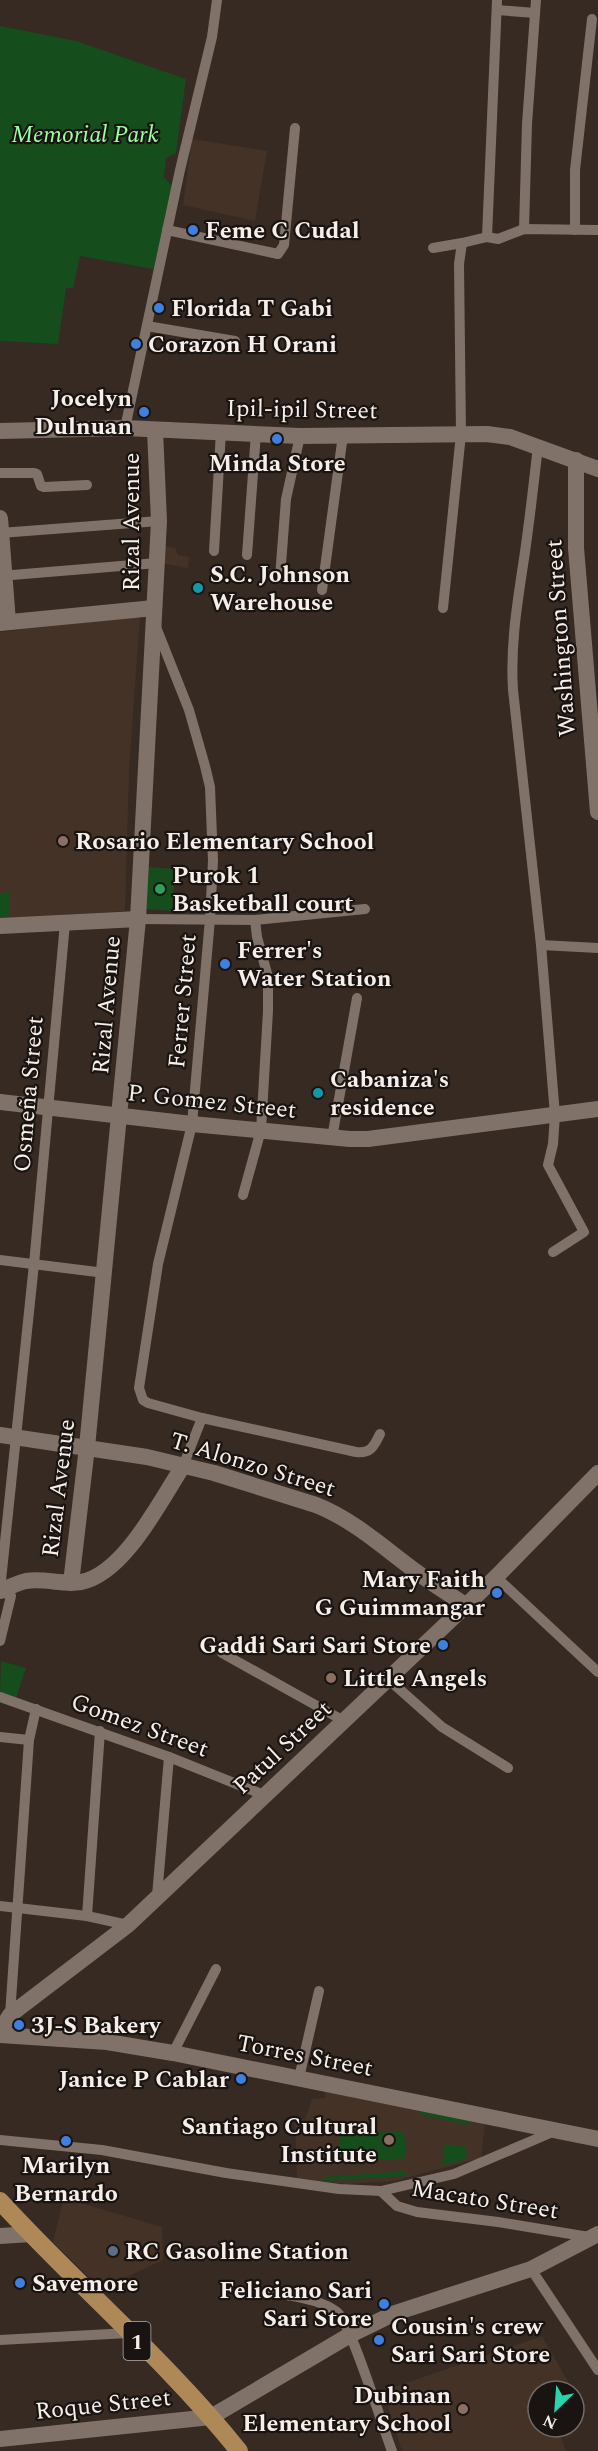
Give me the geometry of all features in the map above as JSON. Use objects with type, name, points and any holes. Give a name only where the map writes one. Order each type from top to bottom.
[{"type":"main road","name":"1","points":[[0,2201],[211,2417],[239,2451]]},
{"type":"street","points":[[125,428],[167,230],[213,37],[218,0]]},
{"type":"street","points":[[524,229],[527,124],[536,0]]},
{"type":"street","points":[[487,237],[497,5],[535,13]]},
{"type":"street","points":[[575,230],[575,170],[592,19]]},
{"type":"street","points":[[167,230],[278,254],[281,252],[284,245],[295,128]]},
{"type":"street","points":[[433,248],[487,237],[498,239],[524,229],[598,230]]},
{"type":"street","points":[[443,608],[461,434],[459,264],[462,243]]},
{"type":"street","points":[[147,326],[235,341]]},
{"type":"street","name":"Ipil-ipil Street","points":[[0,431],[125,428],[256,432],[300,436],[461,434],[510,437],[598,469]]},
{"type":"street","name":"Rizal Avenue","points":[[71,1583],[121,1115],[138,919],[159,521],[155,430]]},
{"type":"street","points":[[214,551],[221,432]]},
{"type":"street","points":[[247,555],[256,432]]},
{"type":"street","points":[[322,590],[343,435]]},
{"type":"street","points":[[280,577],[286,499],[300,436]]},
{"type":"street","points":[[538,446],[511,657],[555,1115],[553,1144],[548,1165],[584,1232],[553,1252]]},
{"type":"street","name":"Washington Street","points":[[576,460],[576,548],[598,812]]},
{"type":"street","points":[[0,473],[34,473],[44,487],[87,485]]},
{"type":"street","points":[[154,615],[4,623],[1,528],[159,521]]},
{"type":"street","points":[[2,576],[157,564]]},
{"type":"street","name":"Ferrer Street","points":[[154,615],[189,710],[210,787],[213,830],[210,918],[192,1124],[158,1264],[139,1388],[143,1400],[202,1418]]},
{"type":"street","points":[[0,926],[138,919],[255,920],[365,909]]},
{"type":"street","points":[[243,1195],[261,1130],[268,1011],[268,977],[256,937],[255,920]]},
{"type":"street","name":"Osmeña Street","points":[[0,1591],[7,1436],[34,1264],[65,923]]},
{"type":"street","points":[[540,945],[598,948]]},
{"type":"street","points":[[332,1138],[357,998]]},
{"type":"street","name":"P. Gomez Street","points":[[0,1102],[192,1124],[332,1138],[368,1139],[598,1109]]},
{"type":"street","points":[[0,1260],[105,1273]]},
{"type":"street","points":[[0,1591],[26,1581],[71,1583],[89,1580],[120,1559],[183,1466],[202,1418],[363,1453],[373,1448],[380,1434]]},
{"type":"street","name":"T. Alonzo Street","points":[[7,1436],[183,1466],[285,1494],[332,1511],[465,1605]]},
{"type":"street","name":"Patul Street","points":[[10,2015],[128,1925],[496,1577],[598,1473]]},
{"type":"street","points":[[496,1577],[598,1672]]},
{"type":"street","points":[[0,1591],[11,1596],[0,1641]]},
{"type":"street","points":[[222,1653],[344,1721]]},
{"type":"street","points":[[388,1679],[442,1727],[508,1768]]},
{"type":"street","name":"Gomez Street","points":[[0,1697],[100,1731],[264,1795]]},
{"type":"street","points":[[0,2033],[10,2015],[29,1740],[36,1709]]},
{"type":"street","points":[[87,1916],[100,1731]]},
{"type":"street","points":[[0,1737],[29,1740]]},
{"type":"street","points":[[157,1896],[169,1757]]},
{"type":"street","points":[[0,1906],[87,1916],[128,1925]]},
{"type":"street","points":[[173,2053],[216,1969]]},
{"type":"street","points":[[299,2078],[319,1991]]},
{"type":"street","name":"Torres Street","points":[[0,2033],[107,2042],[173,2053],[556,2131],[596,2137]]},
{"type":"street","points":[[0,2140],[102,2150],[226,2173],[339,2189],[381,2191],[454,2174],[556,2131]]},
{"type":"street","name":"Macato Street","points":[[381,2191],[397,2206],[417,2212],[593,2236]]},
{"type":"street","points":[[0,2236],[31,2234]]},
{"type":"street","points":[[211,2417],[350,2335],[395,2313],[531,2270],[593,2236]]},
{"type":"street","points":[[531,2270],[598,2370]]},
{"type":"street","points":[[262,2294],[312,2300],[339,2313],[350,2335],[392,2451]]},
{"type":"street","points":[[0,2340],[128,2332]]},
{"type":"street","name":"Roque Street","points":[[0,2439],[211,2417]]},
{"type":"shaded area","points":[[192,139],[267,151],[255,221],[183,205]]},
{"type":"shaded area","points":[[164,546],[175,548],[178,555],[189,557],[188,568],[161,563]]},
{"type":"shaded area","points":[[140,616],[129,770],[125,911],[0,919],[0,632]]},
{"type":"shaded area","name":"Santiago Cultural Institute","points":[[325,2088],[485,2122],[481,2158],[394,2181],[346,2184],[297,2178],[295,2120],[305,2119],[312,2099],[325,2098]]},
{"type":"shaded area","name":"RC Gasoline Station","points":[[64,2198],[162,2227],[163,2260],[101,2289],[53,2242]]},
{"type":"shaded area","name":"Dubinan Elementary School","points":[[542,2336],[566,2379],[526,2379],[526,2439],[562,2439],[566,2451],[402,2451],[383,2391]]},
{"type":"green space","name":"Memorial Park","points":[[0,26],[76,41],[186,79],[176,153],[166,158],[164,177],[172,186],[154,269],[80,256],[73,288],[66,288],[58,344],[0,341]]},
{"type":"green space","name":"Purok 1 Basketball court","points":[[148,867],[175,869],[172,911],[146,909]]},
{"type":"green space","points":[[9,892],[10,916],[0,917],[0,893]]},
{"type":"green space","points":[[1,1661],[26,1668],[16,1698],[0,1692]]},
{"type":"green space","points":[[421,2109],[471,2119],[470,2125],[420,2115]]},
{"type":"green space","points":[[404,2131],[406,2158],[341,2163],[339,2135]]},
{"type":"green space","points":[[445,2144],[467,2147],[465,2160],[442,2165]]},
{"type":"green space","points":[[406,2171],[407,2176],[324,2181],[324,2177]]},
{"type":"place","name":"Feme C Cudal","points":[[193,230]]},
{"type":"place","name":"Florida T Gabi","points":[[159,308]]},
{"type":"place","name":"Corazon H Orani","points":[[136,344]]},
{"type":"place","name":"Jocelyn Dulnuan","points":[[144,412]]},
{"type":"place","name":"Minda Store","points":[[277,439]]},
{"type":"place","name":"S.C. Johnson Warehouse","points":[[198,588]]},
{"type":"place","name":"Rosario Elementary School","points":[[63,841]]},
{"type":"place","name":"Purok 1 Basketball court","points":[[160,889]]},
{"type":"place","name":"Ferrer's Water Station","points":[[225,964]]},
{"type":"place","name":"Cabaniza's residence","points":[[318,1093]]},
{"type":"place","name":"Mary Faith G Guimmangar","points":[[497,1593]]},
{"type":"place","name":"Gaddi Sari Sari Store","points":[[443,1645]]},
{"type":"place","name":"Little Angels","points":[[331,1678]]},
{"type":"place","name":"3J-S Bakery","points":[[19,2025]]},
{"type":"place","name":"Janice P Cablar","points":[[241,2079]]},
{"type":"place","name":"Santiago Cultural Institute","points":[[389,2140]]},
{"type":"place","name":"Marilyn Bernardo","points":[[66,2141]]},
{"type":"place","name":"RC Gasoline Station","points":[[113,2251]]},
{"type":"place","name":"Savemore","points":[[20,2283]]},
{"type":"place","name":"Feliciano Sari Sari Store","points":[[384,2304]]},
{"type":"place","name":"Cousin's crew Sari Sari Store","points":[[379,2340]]},
{"type":"place","name":"Dubinan Elementary School","points":[[463,2409]]}]
